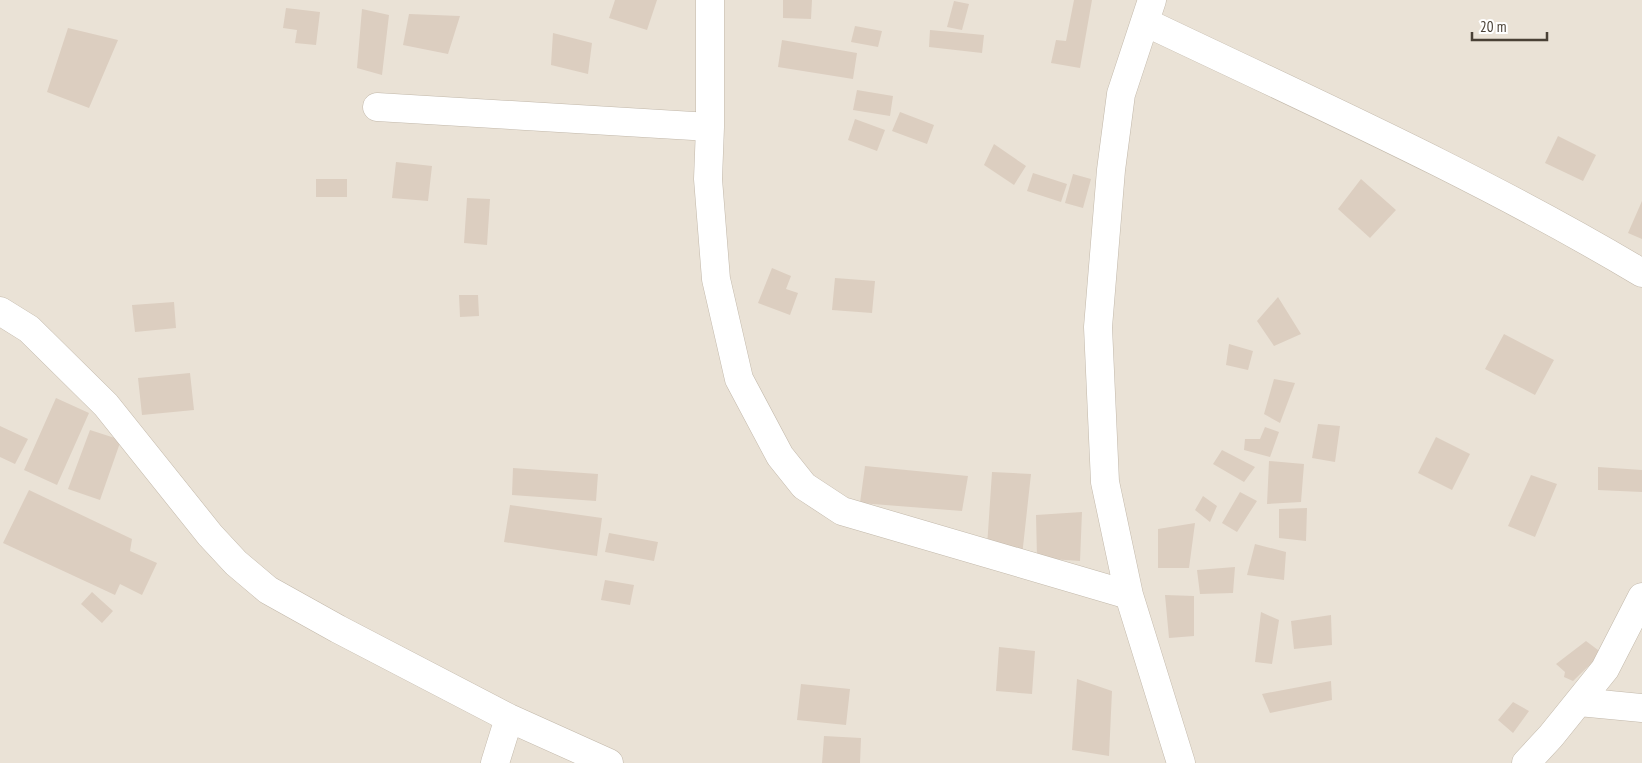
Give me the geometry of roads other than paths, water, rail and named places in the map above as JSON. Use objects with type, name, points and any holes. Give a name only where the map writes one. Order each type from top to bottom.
[{"type":"street","points":[[710,0],[708,178],[716,279],[739,379],[780,456],[804,486],[842,511],[1129,595]]},
{"type":"street","points":[[1181,763],[1129,595],[1105,482],[1098,327],[1111,170],[1121,94],[1149,11],[1581,236],[1642,273]]},
{"type":"street","points":[[377,107],[710,127]]},
{"type":"street","points":[[0,311],[29,329],[106,405],[210,535],[236,563],[268,590],[338,629],[509,718],[609,763]]},
{"type":"street","points":[[1526,763],[1551,736],[1605,668],[1642,597]]},
{"type":"street","points":[[1578,702],[1642,708]]},
{"type":"street","points":[[494,763],[509,718]]}]
